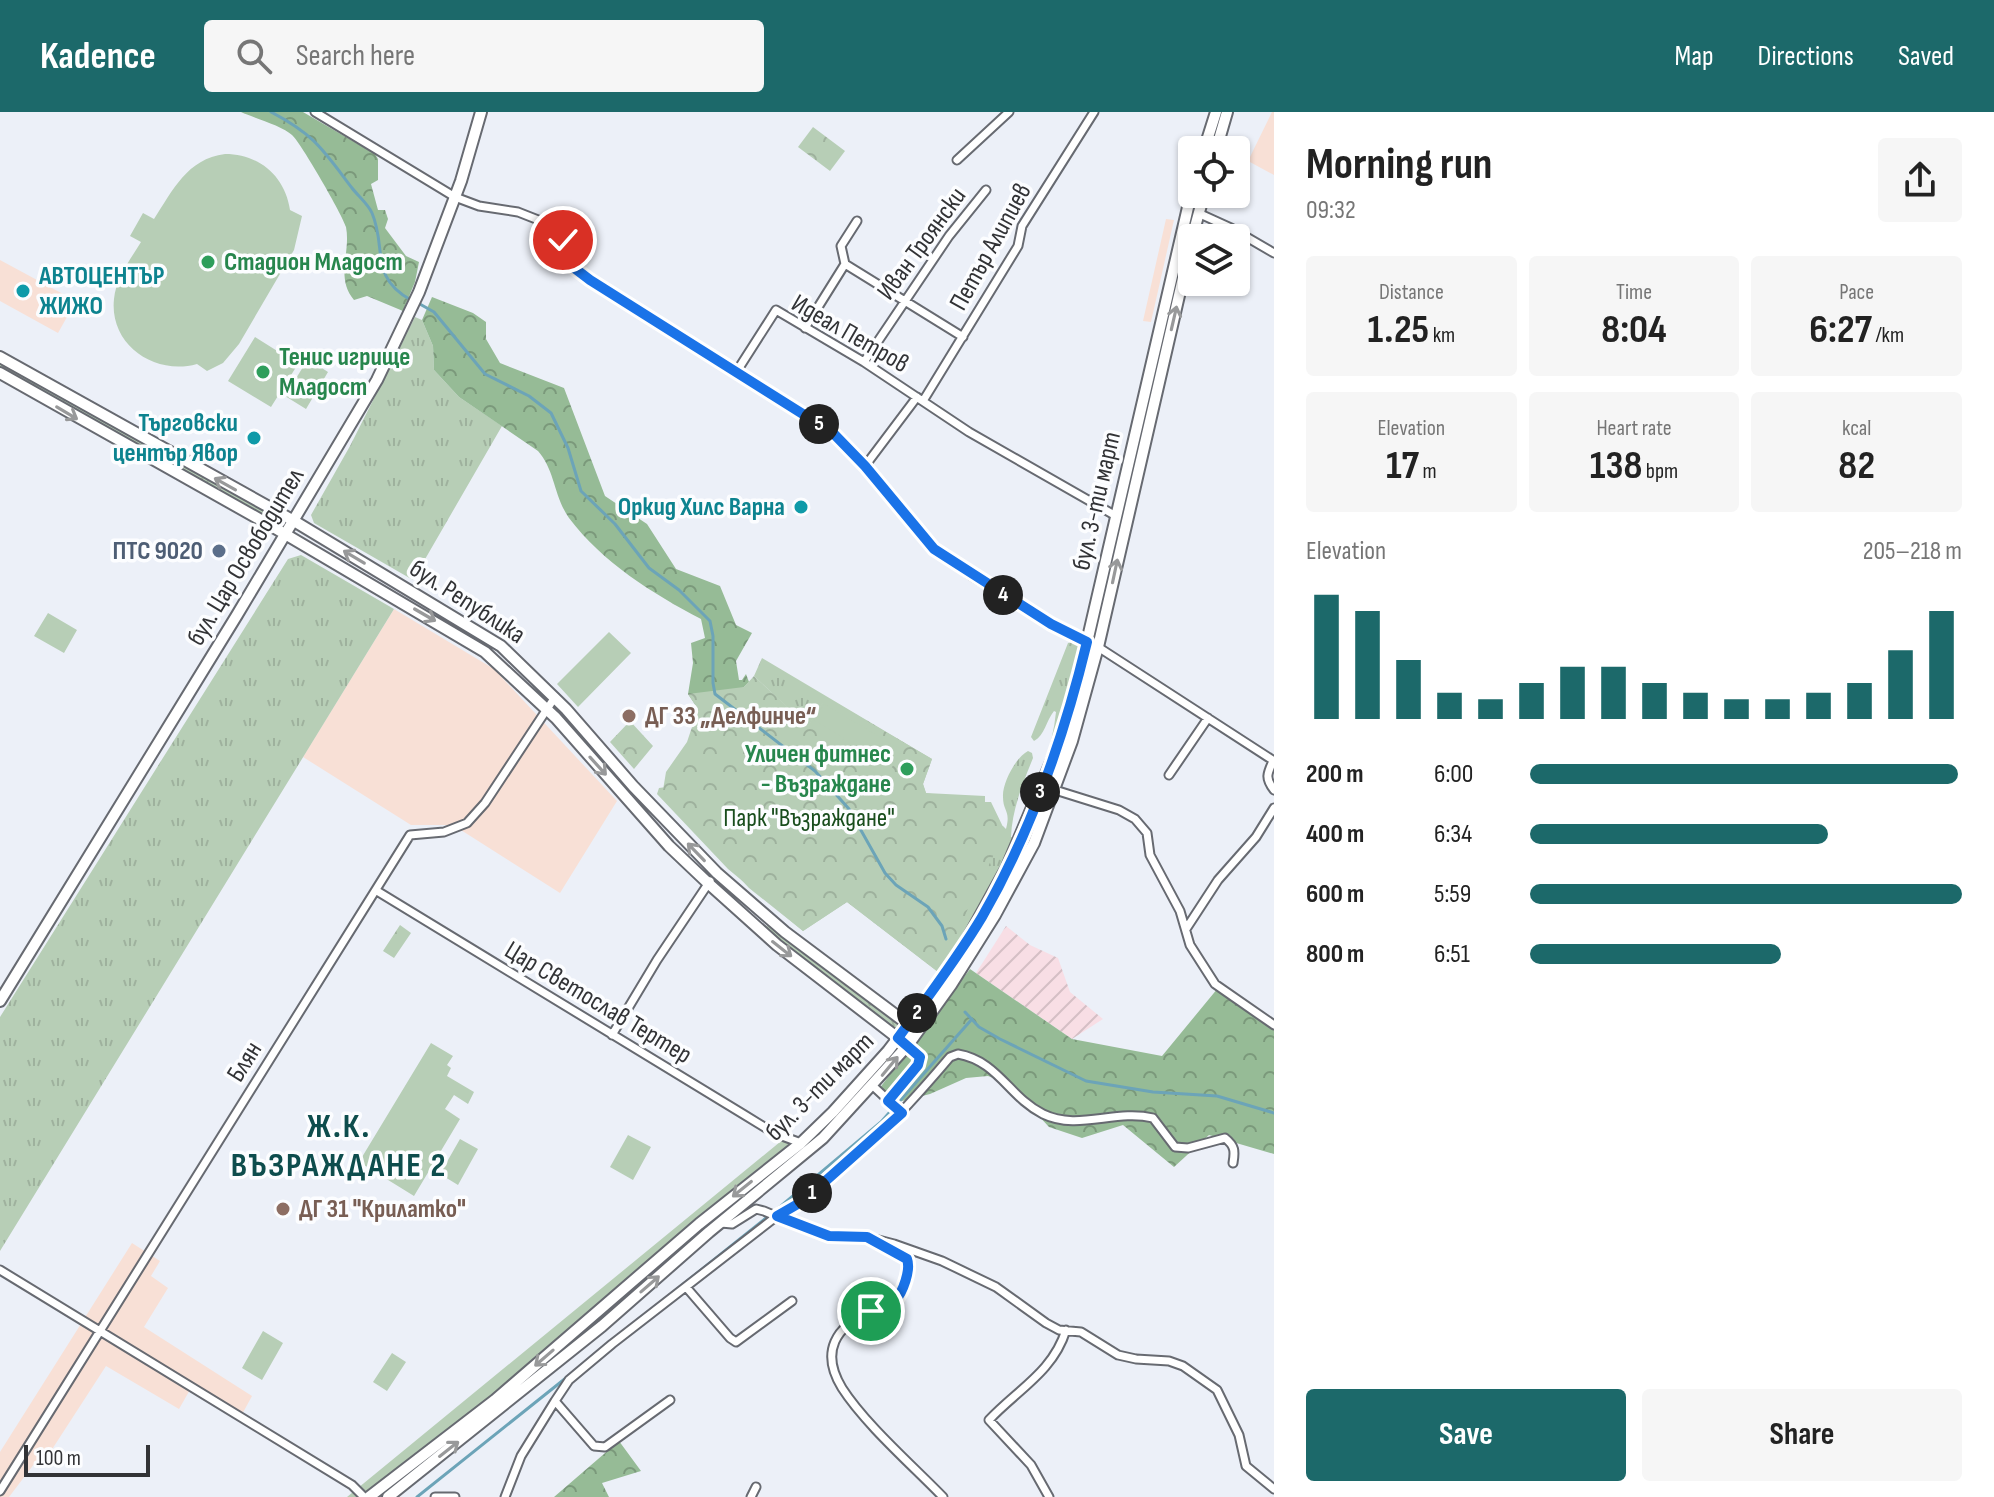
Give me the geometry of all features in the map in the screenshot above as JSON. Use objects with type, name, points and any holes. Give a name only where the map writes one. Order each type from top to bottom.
[{"type":"street","points":[[315,112],[455,197],[479,206],[518,212],[546,223],[563,240],[573,267],[833,433],[865,466],[934,549],[1051,624],[1093,645],[1274,761],[1266,775],[1274,790]]},
{"type":"street","name":"бул. Цар Освободител","points":[[0,1001],[357,417],[419,292],[455,197],[481,112]]},
{"type":"street","points":[[957,160],[1009,112]]},
{"type":"street","name":"Петър Алипиев","points":[[865,466],[920,399],[963,337],[1018,246],[1022,226],[1094,112]]},
{"type":"street","points":[[1208,136],[1216,112]]},
{"type":"street","points":[[1220,136],[1227,112]]},
{"type":"street","name":"Иван Троянски","points":[[864,362],[949,236],[986,190]]},
{"type":"street","name":"бул. 3-ти март","points":[[367,1497],[495,1400],[699,1224],[801,1143],[833,1112],[898,1038],[963,947],[1007,867],[1062,736],[1093,645],[1116,516],[1188,208]]},
{"type":"street","name":"бул. 3-ти март","points":[[1195,224],[1200,208]]},
{"type":"street","points":[[1198,213],[1274,253]]},
{"type":"street","points":[[805,328],[845,264],[841,246],[857,221]]},
{"type":"street","points":[[845,264],[963,337]]},
{"type":"street","name":"бул. 3-ти март","points":[[388,1497],[591,1335],[823,1138],[908,1045],[951,985],[995,915],[1034,843],[1072,741],[1178,296]]},
{"type":"street","name":"Идеал Петров","points":[[737,371],[776,310],[864,362],[969,432],[1116,516]]},
{"type":"street","name":"бул. Република","points":[[0,357],[294,521],[501,646],[555,697],[633,786],[717,873],[785,932],[918,1032]]},
{"type":"street","name":"бул. Република","points":[[0,373],[285,534],[485,652],[546,708],[669,846],[708,883],[777,945],[908,1045]]},
{"type":"street","name":"Блян","points":[[0,1491],[410,835],[456,829],[478,812],[555,697]]},
{"type":"street","points":[[1169,775],[1208,718]]},
{"type":"street","points":[[1055,790],[1119,810],[1135,819],[1147,833],[1154,865],[1180,911],[1190,945],[1215,984],[1274,1025]]},
{"type":"street","points":[[1186,929],[1218,880],[1256,837],[1274,808]]},
{"type":"street","points":[[612,1035],[717,873]]},
{"type":"street","name":"Цар Светослав Тертер","points":[[377,891],[774,1133],[801,1143]]},
{"type":"street","points":[[895,1107],[920,1062],[918,1054],[908,1045]]},
{"type":"street","points":[[505,1497],[521,1456],[569,1380],[773,1214],[803,1201],[895,1107],[950,1057],[958,1054],[991,1066],[1043,1114],[1059,1119],[1087,1121],[1120,1114],[1153,1118],[1175,1147],[1188,1148],[1225,1138],[1232,1143],[1235,1152],[1233,1163]]},
{"type":"street","points":[[873,1086],[895,1107]]},
{"type":"street","points":[[721,1223],[732,1224],[756,1209],[829,1236],[867,1237],[894,1244],[942,1261],[996,1287],[1046,1323],[1081,1332],[1118,1355],[1169,1361],[1217,1390],[1239,1435],[1246,1466],[1274,1489]]},
{"type":"street","points":[[867,1237],[904,1257],[908,1268],[894,1303],[871,1311],[838,1334],[831,1347],[832,1367],[851,1400],[943,1497]]},
{"type":"street","points":[[0,1270],[367,1497]]},
{"type":"street","points":[[686,1287],[736,1342],[792,1301]]},
{"type":"street","points":[[1049,1497],[1031,1465],[989,1420],[1043,1372],[1066,1330]]},
{"type":"street","points":[[555,1401],[594,1446],[600,1448],[670,1400]]},
{"type":"street","points":[[751,1497],[756,1487]]},
{"type":"street","points":[[435,1497],[455,1497]]},
{"type":"shaded area","points":[[1274,112],[1274,175],[1250,162]]},
{"type":"shaded area","points":[[1166,219],[1174,220],[1151,322],[1143,321]]},
{"type":"shaded area","points":[[0,260],[76,301],[58,333],[0,301]]},
{"type":"shaded area","points":[[394,609],[494,669],[617,801],[560,893],[453,825],[411,825],[303,757]]},
{"type":"shaded area","points":[[1006,926],[1030,945],[1058,958],[1070,992],[1103,1019],[1072,1039],[976,973]]},
{"type":"shaded area","points":[[132,1243],[160,1261],[151,1276],[168,1288],[144,1327],[252,1396],[240,1418],[191,1388],[179,1409],[106,1366],[49,1454],[44,1451],[9,1497],[0,1497],[0,1452]]},
{"type":"green space","points":[[241,112],[303,112],[375,154],[378,159],[378,180],[371,184],[378,210],[385,210],[388,219],[385,228],[406,256],[419,262],[415,282],[403,311],[367,296],[354,300],[344,274],[346,227],[312,165],[288,132]]},
{"type":"green space","points":[[813,127],[845,151],[830,171],[798,147]]},
{"type":"green space","name":"Стадион Младост","points":[[225,154],[249,158],[276,177],[283,187],[290,210],[302,216],[294,250],[239,344],[223,363],[207,371],[197,364],[181,367],[151,361],[127,343],[114,315],[118,284],[141,242],[130,236],[143,213],[154,219],[191,169],[212,157]]},
{"type":"green space","points":[[432,297],[473,313],[486,322],[486,339],[500,363],[564,388],[605,496],[647,524],[676,569],[720,586],[736,625],[752,633],[736,661],[739,680],[746,674],[749,682],[744,687],[695,717],[698,709],[688,694],[693,663],[691,643],[705,638],[701,619],[647,588],[597,549],[564,510],[548,467],[538,451],[459,397],[434,370],[433,346],[422,320]]},
{"type":"green space","points":[[415,317],[422,320],[433,346],[434,370],[459,397],[502,426],[413,580],[314,523],[311,515],[350,446]]},
{"type":"green space","name":"Тенис игрище Младост","points":[[255,337],[298,364],[271,407],[228,381]]},
{"type":"green space","points":[[0,357],[275,511],[268,524],[0,374]]},
{"type":"green space","name":"Тенис игрище Младост","points":[[308,359],[328,372],[306,409],[285,396]]},
{"type":"green space","points":[[301,555],[394,609],[0,1251],[0,1017],[288,559]]},
{"type":"green space","points":[[48,613],[77,630],[64,653],[34,636]]},
{"type":"green space","points":[[609,632],[631,653],[578,707],[557,684]]},
{"type":"green space","points":[[1068,643],[1080,646],[1081,651],[1060,728],[1034,801],[1006,861],[942,975],[847,902],[803,931],[728,869],[657,794],[659,788],[666,787],[1003,826],[1006,829],[1005,785],[1015,764],[1028,751],[1033,758],[1016,806],[1013,837],[1045,760],[1056,712],[1038,738],[1034,741],[1031,737]]},
{"type":"green space","points":[[762,658],[932,759],[923,784],[926,793],[932,794],[908,793],[823,703],[808,727],[754,676]]},
{"type":"green space","name":"Парк \"Възраждане\"","points":[[754,676],[808,726],[826,697],[932,759],[923,784],[926,793],[985,796],[985,802],[991,802],[1005,831],[966,913],[978,919],[942,975],[847,902],[803,931],[749,888],[662,796],[666,772],[687,742],[698,709],[688,694],[744,687]]},
{"type":"green space","points":[[824,704],[902,750],[885,779],[837,750],[844,738],[814,720]]},
{"type":"green space","points":[[630,721],[653,746],[634,769],[610,742]]},
{"type":"green space","points":[[752,921],[785,932],[902,1021],[892,1033]]},
{"type":"green space","points":[[400,925],[411,933],[394,958],[383,951]]},
{"type":"green space","points":[[970,969],[1072,1039],[1162,1056],[1218,988],[1274,1023],[1274,1154],[1209,1135],[1174,1167],[1123,1125],[1082,1138],[1049,1127],[1009,1084],[988,1076],[966,1078],[930,1094],[894,1103],[879,1089]]},
{"type":"green space","points":[[431,1043],[453,1056],[447,1065],[451,1068],[447,1076],[474,1092],[468,1104],[454,1095],[445,1109],[460,1119],[414,1196],[359,1162]]},
{"type":"green space","points":[[628,1135],[651,1147],[633,1180],[610,1167]]},
{"type":"green space","points":[[786,1137],[801,1143],[495,1400],[369,1497],[347,1497]]},
{"type":"green space","points":[[460,1139],[478,1149],[458,1185],[440,1174]]},
{"type":"green space","points":[[263,1331],[283,1343],[262,1380],[242,1368]]},
{"type":"green space","points":[[392,1353],[406,1362],[387,1391],[373,1382]]},
{"type":"green space","points":[[619,1441],[641,1471],[602,1483],[609,1497],[554,1497]]},
{"type":"waterway","points":[[271,112],[317,144],[368,206],[376,226],[384,272],[389,282],[411,300]]},
{"type":"waterway","points":[[418,303],[434,312],[485,374],[529,396],[551,413],[568,448],[581,491],[615,524],[649,568],[679,590],[710,621],[715,694],[815,771],[849,809],[885,873],[896,885],[928,907],[942,926],[946,939]]},
{"type":"waterway","points":[[965,1012],[979,1027],[1000,1039],[1086,1081],[1153,1092],[1217,1096],[1274,1113]]},
{"type":"waterway","points":[[417,1497],[781,1206],[881,1122],[972,1019]]},
{"type":"place","name":"Стадион Младост","points":[[208,262]]},
{"type":"place","name":"АВТОЦЕНТЪР ЖИЖО","points":[[23,291]]},
{"type":"place","name":"Тенис игрище Младост","points":[[263,372]]},
{"type":"place","name":"Търговски център Явор","points":[[254,438]]},
{"type":"place","name":"Оркид Хилс Варна","points":[[801,507]]},
{"type":"place","name":"ПТС 9020","points":[[219,551]]},
{"type":"place","name":"ДГ 33 „Делфинче“","points":[[629,716]]},
{"type":"place","name":"Уличен фитнес - Възраждане","points":[[907,769]]},
{"type":"place","name":"ДГ 31 \"Крилатко\"","points":[[283,1209]]},
{"type":"district","name":"Ж.К. ВЪЗРАЖДАНЕ 2","points":[[339,1146]]},
{"type":"route","points":[[563,240],[573,267],[590,280],[833,433],[865,466],[934,549],[972,576],[1087,642],[1062,736],[1007,867],[963,947],[898,1038],[920,1057],[918,1065],[888,1101],[902,1113],[803,1201],[777,1216],[816,1233],[867,1237],[907,1259],[909,1265],[894,1303],[871,1311]]}]
